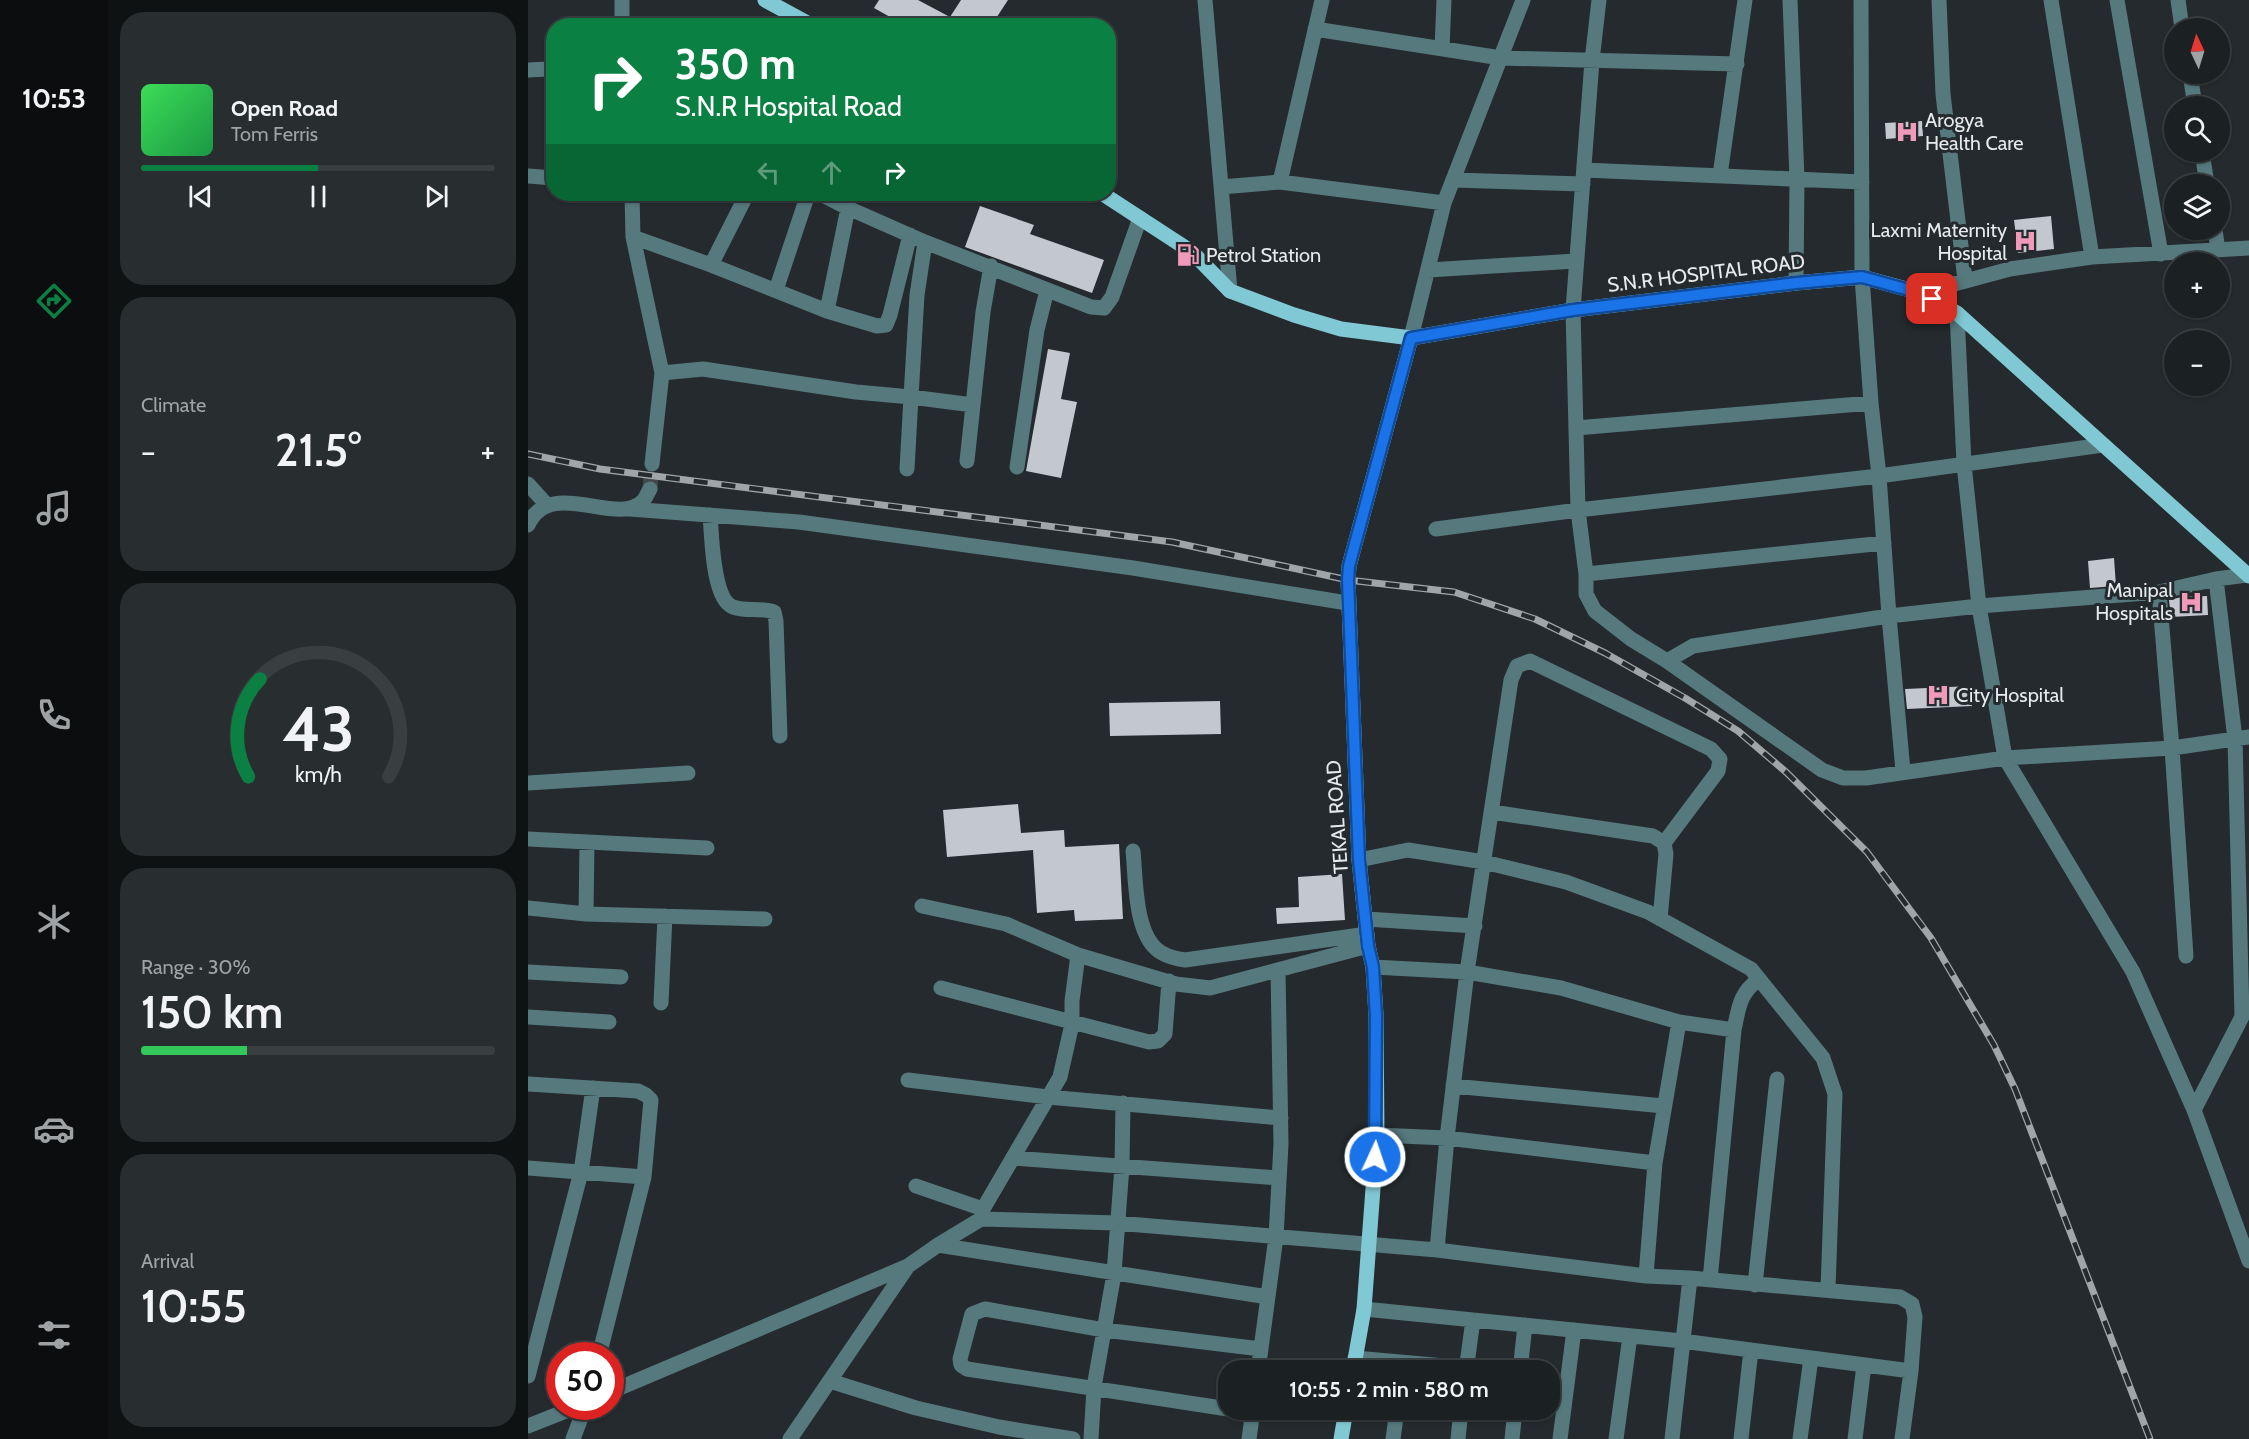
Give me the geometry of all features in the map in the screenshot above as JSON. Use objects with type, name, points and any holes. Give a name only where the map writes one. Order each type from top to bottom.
[{"type":"main road","points":[[765,0],[798,18]]},
{"type":"main road","name":"S.N.R HOSPITAL ROAD","points":[[1114,201],[1192,252],[1230,291],[1293,315],[1341,329],[1411,338],[1573,310],[1862,277],[1920,293],[1958,313],[2248,576]]},
{"type":"main road","name":"TEKAL ROAD","points":[[1355,1360],[1364,1309],[1377,1135],[1376,1016],[1373,967],[1359,860],[1347,603],[1349,566],[1411,338]]},
{"type":"main road","points":[[1341,1439],[1344,1420]]},
{"type":"street","points":[[622,0],[624,18]]},
{"type":"street","points":[[1205,0],[1230,291]]},
{"type":"street","points":[[1280,182],[1322,0]]},
{"type":"street","points":[[1442,49],[1444,0]]},
{"type":"street","points":[[1411,338],[1444,203],[1523,0]]},
{"type":"street","points":[[1599,0],[1592,61],[1573,310],[1578,510],[1586,574],[1586,594],[1595,611],[1631,639],[1667,661],[1822,770],[1843,778],[1866,778],[2005,758],[2172,748],[2242,738]]},
{"type":"street","points":[[1720,175],[1745,0]]},
{"type":"street","points":[[1790,0],[1797,178],[1796,283]]},
{"type":"street","points":[[1861,0],[1862,277],[1903,771]]},
{"type":"street","points":[[1940,0],[1943,94],[1965,280]]},
{"type":"street","points":[[2050,0],[2092,257]]},
{"type":"street","points":[[2117,0],[2161,254]]},
{"type":"street","points":[[2178,0],[2181,18]]},
{"type":"street","points":[[1315,29],[1501,58],[1737,64]]},
{"type":"street","points":[[528,70],[546,69]]},
{"type":"street","points":[[1454,180],[1720,175],[1862,182]]},
{"type":"street","points":[[528,177],[546,178]]},
{"type":"street","points":[[1221,187],[1280,182],[1444,203]]},
{"type":"street","points":[[632,201],[633,237],[662,373],[652,464]]},
{"type":"street","points":[[711,265],[743,201]]},
{"type":"street","points":[[776,290],[806,201]]},
{"type":"street","points":[[834,201],[925,242],[1091,307],[1104,308],[1112,297],[1140,218]]},
{"type":"street","points":[[827,311],[848,208]]},
{"type":"street","points":[[633,237],[827,311],[877,326],[886,325],[910,235]]},
{"type":"street","points":[[2216,240],[2218,250]]},
{"type":"street","points":[[907,469],[917,295],[925,242]]},
{"type":"street","points":[[1920,293],[2010,269],[2092,257],[2249,248]]},
{"type":"street","points":[[1428,270],[1576,261]]},
{"type":"street","points":[[967,461],[983,312],[991,266]]},
{"type":"street","points":[[1017,467],[1037,330],[1047,290]]},
{"type":"street","points":[[1958,313],[1965,464],[1979,606],[2005,758],[2133,972],[2194,1110],[2249,1261]]},
{"type":"street","points":[[662,373],[703,369],[856,392],[973,405]]},
{"type":"street","points":[[1576,428],[1871,403]]},
{"type":"street","points":[[1436,529],[1578,510],[1879,476],[2103,445]]},
{"type":"street","points":[[528,484],[547,506]]},
{"type":"street","points":[[630,509],[644,501],[650,489]]},
{"type":"street","points":[[528,525],[533,515],[547,506],[570,503],[799,522],[1121,567],[1347,603]]},
{"type":"street","points":[[710,515],[718,588],[724,602],[734,608],[774,612],[780,736]]},
{"type":"street","points":[[1586,574],[1884,543]]},
{"type":"street","points":[[1667,661],[1693,646],[1889,616],[1979,606],[2159,592],[2216,579],[2248,576]]},
{"type":"street","points":[[2194,1110],[2246,1010],[2242,738],[2216,579]]},
{"type":"street","points":[[2159,592],[2186,956]]},
{"type":"street","points":[[1437,1250],[1447,1138],[1467,972],[1511,680],[1517,666],[1530,661],[1711,749],[1720,759],[1718,771],[1664,843],[1666,854],[1660,919]]},
{"type":"street","points":[[528,783],[688,773]]},
{"type":"street","points":[[1492,812],[1653,836],[1664,843]]},
{"type":"street","points":[[528,838],[706,848]]},
{"type":"street","points":[[586,914],[587,842]]},
{"type":"street","points":[[1359,860],[1408,850],[1484,862],[1566,882],[1648,912],[1751,969],[1823,1058],[1834,1094],[1828,1290]]},
{"type":"street","points":[[1133,851],[1144,933],[1159,952],[1173,958],[1185,960],[1367,933],[1475,926]]},
{"type":"street","points":[[922,906],[1006,924],[1078,956],[1169,981],[1210,988],[1278,970],[1367,933]]},
{"type":"street","points":[[528,908],[586,914],[765,919]]},
{"type":"street","points":[[661,1004],[664,916]]},
{"type":"street","points":[[624,1386],[908,1266],[982,1214],[1060,1077],[1072,1023],[1072,1001],[1078,956]]},
{"type":"street","points":[[1373,967],[1467,972],[1561,988],[1678,1022],[1734,1030]]},
{"type":"street","points":[[1260,1360],[1276,1237],[1279,1178],[1281,1118],[1278,970]]},
{"type":"street","points":[[528,972],[621,977]]},
{"type":"street","points":[[1710,1280],[1734,1030],[1740,1002],[1747,987],[1759,979]]},
{"type":"street","points":[[941,988],[1149,1042],[1158,1041],[1165,1034],[1169,981]]},
{"type":"street","points":[[528,1017],[609,1022]]},
{"type":"street","points":[[1646,1276],[1655,1163],[1678,1022]]},
{"type":"street","points":[[1755,1285],[1777,1079]]},
{"type":"street","points":[[908,1080],[1048,1097],[1281,1118]]},
{"type":"street","points":[[528,1085],[638,1091],[651,1100],[644,1177],[603,1342]]},
{"type":"street","points":[[1453,1086],[1664,1106]]},
{"type":"street","points":[[528,1376],[581,1172],[593,1088]]},
{"type":"street","points":[[1091,1439],[1094,1388],[1114,1274],[1122,1166],[1123,1103]]},
{"type":"street","points":[[1377,1135],[1447,1138],[1655,1163]]},
{"type":"street","points":[[1013,1158],[1279,1178]]},
{"type":"street","points":[[528,1168],[644,1177]]},
{"type":"street","points":[[916,1186],[982,1214],[1437,1250],[1646,1276],[1900,1297],[1912,1304],[1915,1317],[1902,1439]]},
{"type":"street","points":[[938,1245],[1268,1297]]},
{"type":"street","points":[[790,1439],[908,1266]]},
{"type":"street","points":[[1672,1439],[1690,1278]]},
{"type":"street","points":[[1218,1407],[967,1369],[961,1365],[960,1359],[972,1314],[985,1308],[1104,1330],[1261,1349]]},
{"type":"street","points":[[1364,1309],[1682,1341],[1911,1371]]},
{"type":"street","points":[[1468,1360],[1473,1320]]},
{"type":"street","points":[[1521,1360],[1525,1325]]},
{"type":"street","points":[[1560,1439],[1574,1330]]},
{"type":"street","points":[[1616,1439],[1630,1336]]},
{"type":"street","points":[[1741,1439],[1751,1350]]},
{"type":"street","points":[[1800,1439],[1810,1358]]},
{"type":"street","points":[[1855,1439],[1864,1365]]},
{"type":"street","points":[[830,1381],[916,1408],[1022,1435],[1073,1439]]},
{"type":"street","points":[[528,1426],[546,1419]]},
{"type":"street","points":[[573,1439],[580,1420]]},
{"type":"street","points":[[1249,1439],[1252,1420]]},
{"type":"street","points":[[1393,1439],[1395,1420]]},
{"type":"street","points":[[1458,1439],[1460,1420]]},
{"type":"street","points":[[1512,1439],[1514,1420]]},
{"type":"building","points":[[879,0],[918,0],[950,17],[961,0],[1008,0],[996,18],[892,18],[874,8]]},
{"type":"building","points":[[1922,121],[1923,136],[1886,139],[1885,123]]},
{"type":"building","points":[[980,206],[1034,225],[1030,234],[1104,260],[1092,293],[965,247]]},
{"type":"building","points":[[2051,216],[2054,249],[2018,253],[2014,220]]},
{"type":"building","points":[[1048,349],[1070,353],[1061,399],[1077,402],[1061,478],[1026,471]]},
{"type":"building","points":[[2114,558],[2116,586],[2090,588],[2088,561]]},
{"type":"building","points":[[2207,596],[2208,615],[2171,617],[2169,600]]},
{"type":"building","points":[[1971,686],[1972,706],[1907,709],[1905,689]]},
{"type":"building","points":[[1220,701],[1221,734],[1110,736],[1109,703]]},
{"type":"building","points":[[1018,804],[1021,833],[1064,830],[1065,847],[1119,844],[1123,919],[1075,921],[1074,910],[1037,913],[1033,850],[947,857],[943,810]]},
{"type":"building","points":[[1342,874],[1345,920],[1277,924],[1276,908],[1299,907],[1298,877]]},
{"type":"tunnel","points":[[650,489],[652,464]]},
{"type":"railway","points":[[528,454],[600,469],[1172,542],[1348,580],[1454,592],[1535,619],[1605,653],[1685,698],[1738,731],[1786,772],[1867,852],[1931,938],[1994,1045],[2015,1089],[2150,1439]]},
{"type":"place","name":"Arogya Health Care","points":[[1907,132]]},
{"type":"place","name":"Laxmi Maternity Hospital","points":[[2025,241]]},
{"type":"place","name":"Petrol Station","points":[[1188,255]]},
{"type":"place","name":"Manipal Hospitals","points":[[2191,602]]},
{"type":"place","name":"City Hospital","points":[[1938,695]]},
{"type":"route","points":[[1375,1157],[1377,1135],[1376,1016],[1373,967],[1368,946],[1359,860],[1347,603],[1348,580],[1349,566],[1411,338],[1573,310],[1862,277],[1920,293],[1932,299]]}]
